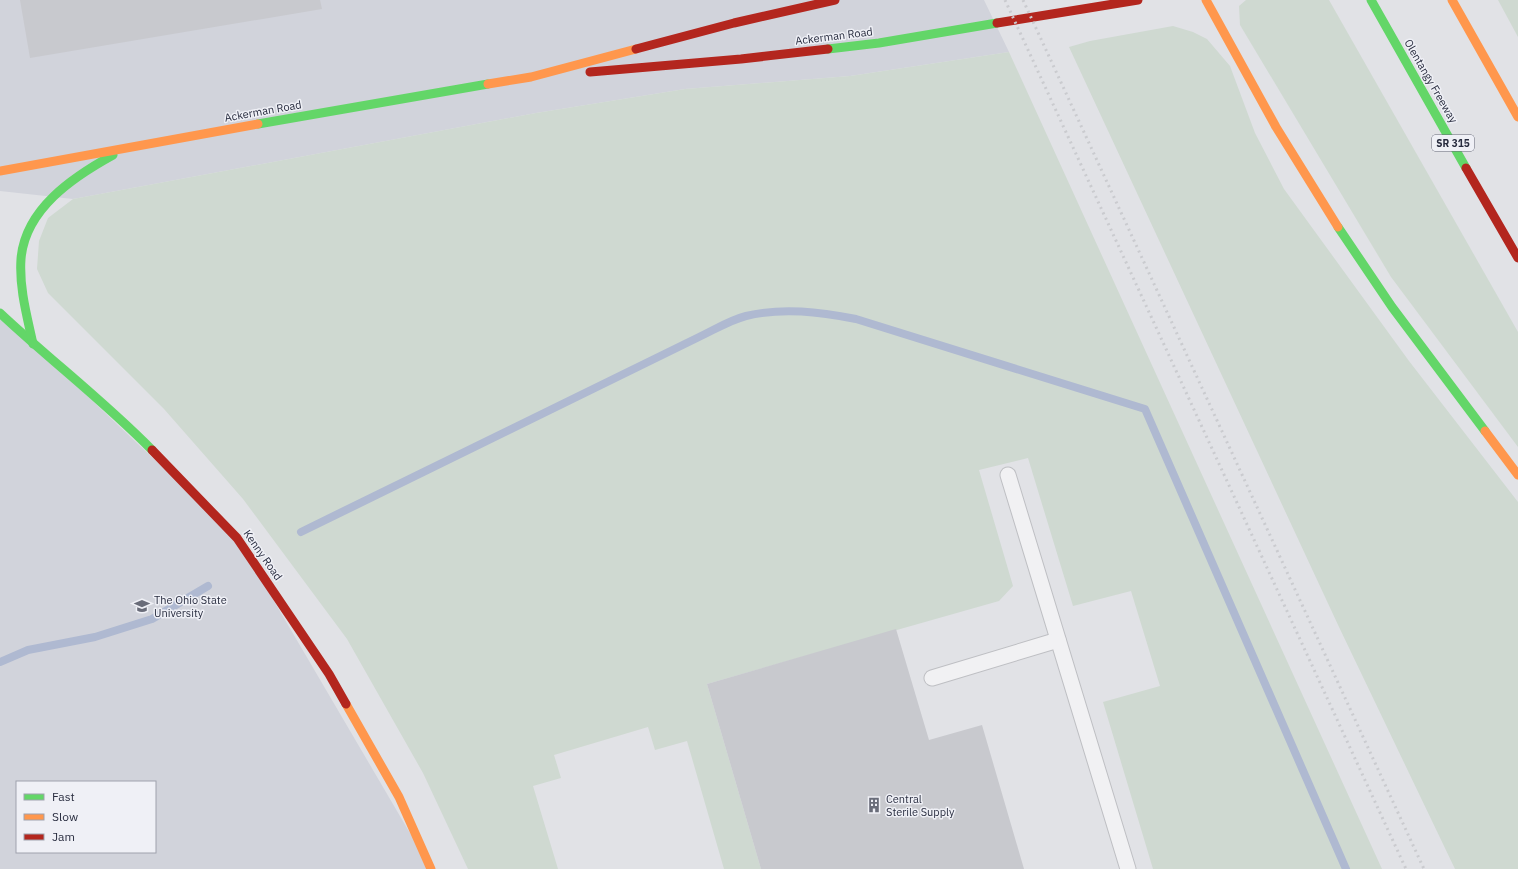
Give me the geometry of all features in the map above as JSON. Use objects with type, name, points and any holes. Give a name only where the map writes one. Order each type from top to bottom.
[{"type":"main road","name":"Ackerman Road","points":[[531,77],[734,23],[836,0]]},
{"type":"main road","name":"Ackerman Road","points":[[0,171],[132,146],[531,77],[742,59],[879,43],[1138,0]]},
{"type":"main road","points":[[1206,0],[1252,86],[1322,202],[1401,319],[1518,475]]},
{"type":"main road","name":"Olentangy Freeway","points":[[1371,0],[1518,258]]},
{"type":"main road","points":[[1452,0],[1518,116]]},
{"type":"main road","points":[[33,344],[23,290],[22,271],[23,246],[31,227],[45,205],[76,178],[103,160],[132,146]]},
{"type":"main road","name":"Kenny Road","points":[[0,313],[33,344],[125,423],[237,538],[329,674],[399,797],[431,869]]},
{"type":"lane","points":[[1008,474],[1128,869]]},
{"type":"lane","points":[[932,678],[1058,640]]},
{"type":"shaded area","points":[[0,0],[984,0],[1009,52],[850,76],[685,89],[536,113],[73,199],[0,191]]},
{"type":"shaded area","points":[[1246,0],[1329,0],[1518,332],[1518,447],[1391,277],[1240,25],[1239,6]]},
{"type":"shaded area","points":[[1498,0],[1518,0],[1518,37]]},
{"type":"shaded area","points":[[1173,26],[1193,32],[1207,39],[1230,66],[1255,133],[1284,189],[1409,361],[1518,502],[1518,869],[1455,869],[1339,627],[1069,47],[1090,41]]},
{"type":"shaded area","points":[[1009,52],[1382,869],[1153,869],[1103,702],[1160,686],[1131,591],[1073,606],[1028,458],[979,470],[1013,586],[999,601],[707,684],[761,869],[724,869],[687,741],[655,750],[648,727],[554,755],[561,778],[533,786],[558,869],[468,869],[423,773],[347,639],[243,499],[164,409],[48,293],[37,269],[39,241],[48,218],[73,199],[536,113],[685,89],[850,76]]},
{"type":"shaded area","name":"The Ohio State University","points":[[0,313],[237,538],[431,869],[0,869]]},
{"type":"building","points":[[20,0],[320,0],[322,9],[30,58]]},
{"type":"building","name":"Central Sterile Supply","points":[[896,629],[929,740],[982,725],[1024,869],[761,869],[707,684]]},
{"type":"waterway","points":[[301,532],[722,325],[746,316],[760,313],[788,311],[829,314],[856,319],[1145,409],[1346,869]]},
{"type":"waterway","points":[[0,662],[28,650],[95,637],[152,619],[208,586]]},
{"type":"railway","points":[[1005,0],[1406,869]]},
{"type":"railway","points":[[1023,0],[1424,869]]},
{"type":"traffic: fast","points":[[1371,0],[1466,168]]},
{"type":"traffic: fast","points":[[828,49],[879,43],[997,23]]},
{"type":"traffic: fast","points":[[258,124],[488,84]]},
{"type":"traffic: fast","points":[[33,344],[21,281],[21,259],[24,241],[31,225],[41,210],[54,196],[67,184],[113,155]]},
{"type":"traffic: fast","points":[[1338,227],[1392,307],[1485,431]]},
{"type":"traffic: fast","points":[[0,313],[134,432],[152,450]]},
{"type":"traffic: slow","points":[[1206,0],[1276,127],[1338,227]]},
{"type":"traffic: slow","points":[[1452,0],[1518,117]]},
{"type":"traffic: slow","points":[[488,84],[531,77],[636,49]]},
{"type":"traffic: slow","points":[[0,171],[258,124]]},
{"type":"traffic: slow","points":[[1485,431],[1518,475]]},
{"type":"traffic: slow","points":[[346,704],[399,797],[431,869]]},
{"type":"traffic: jam","points":[[636,49],[734,23],[835,0]]},
{"type":"traffic: jam","points":[[997,23],[1138,0]]},
{"type":"traffic: jam","points":[[590,72],[741,59],[828,49]]},
{"type":"traffic: jam","points":[[1466,168],[1518,258]]},
{"type":"traffic: jam","points":[[152,450],[237,538],[329,674],[346,704]]},
{"type":"place","name":"The Ohio State University","points":[[142,606]]},
{"type":"place","name":"Central Sterile Supply","points":[[874,805]]}]
